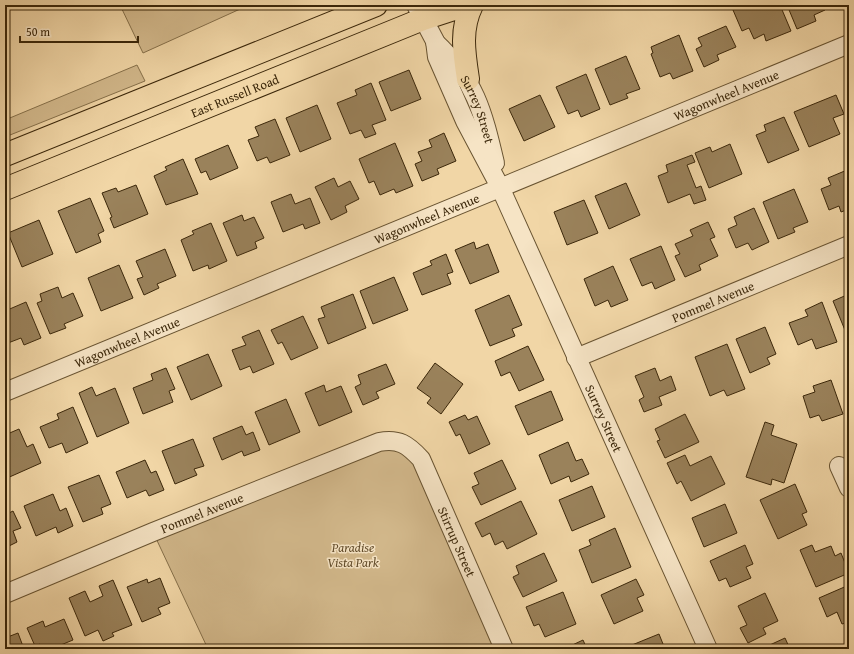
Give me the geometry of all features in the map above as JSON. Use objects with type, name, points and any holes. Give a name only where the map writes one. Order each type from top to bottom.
[{"type":"main road","name":"East Russell Road","points":[[5,189],[419,12],[466,5]]},
{"type":"main road","points":[[468,79],[463,38],[466,16],[472,5]]},
{"type":"main road","points":[[5,155],[371,6]]},
{"type":"street","name":"Surrey Street","points":[[419,12],[435,42],[446,52],[468,79],[484,118],[500,187]]},
{"type":"street","name":"Surrey Street","points":[[435,42],[437,57],[465,121],[500,187],[708,649]]},
{"type":"street","name":"Wagonwheel Avenue","points":[[5,392],[849,44]]},
{"type":"street","name":"Pommel Avenue","points":[[576,358],[849,245]]},
{"type":"street","name":"Pommel Avenue","points":[[5,594],[379,442],[388,440],[401,442]]},
{"type":"street","name":"Stirrup Street","points":[[401,442],[421,459],[504,649]]},
{"type":"street","points":[[839,466],[849,488]]},
{"type":"green space","points":[[120,5],[249,5],[143,53]]},
{"type":"green space","points":[[137,65],[145,81],[5,137],[5,120]]},
{"type":"green space","name":"Paradise Vista Park","points":[[385,439],[409,447],[500,649],[208,649],[153,532]]},
{"type":"building","points":[[745,5],[780,5],[791,31],[766,41],[764,34],[754,39],[749,28],[742,31],[733,10]]},
{"type":"building","points":[[787,5],[822,5],[825,10],[814,15],[816,21],[797,29]]},
{"type":"building","points":[[726,26],[736,47],[717,55],[719,60],[704,67],[696,49],[702,46],[698,38]]},
{"type":"building","points":[[679,35],[693,71],[673,79],[670,73],[660,77],[651,54],[653,53],[651,47]]},
{"type":"building","points":[[626,56],[640,89],[626,94],[628,98],[610,105],[595,69]]},
{"type":"building","points":[[409,70],[421,99],[391,111],[379,82]]},
{"type":"building","points":[[586,74],[600,109],[581,117],[578,110],[568,114],[556,87]]},
{"type":"building","points":[[371,83],[386,120],[372,125],[376,134],[365,138],[361,130],[350,134],[337,103],[357,95],[355,90]]},
{"type":"building","points":[[540,95],[555,127],[524,141],[509,109]]},
{"type":"building","points":[[836,95],[844,114],[833,118],[840,134],[809,147],[794,112]]},
{"type":"building","points":[[317,105],[331,139],[300,152],[286,118]]},
{"type":"building","points":[[784,117],[799,150],[768,163],[756,135],[766,131],[764,125]]},
{"type":"building","points":[[275,119],[290,155],[270,163],[267,157],[257,161],[248,140],[259,136],[255,127]]},
{"type":"building","points":[[444,133],[456,161],[437,169],[439,174],[422,181],[415,164],[422,161],[418,152],[432,147],[429,140]]},
{"type":"building","points":[[395,143],[413,186],[396,193],[394,189],[380,195],[374,181],[369,183],[359,159]]},
{"type":"building","points":[[730,144],[742,174],[709,188],[695,153],[710,147],[712,152]]},
{"type":"building","points":[[228,145],[238,168],[210,180],[206,171],[201,173],[195,159]]},
{"type":"building","points":[[692,155],[695,162],[687,165],[696,188],[701,186],[706,200],[694,204],[690,194],[668,203],[658,176],[668,172],[666,165]]},
{"type":"building","points":[[183,159],[198,194],[166,205],[154,176],[167,170],[165,167]]},
{"type":"building","points":[[847,170],[849,209],[841,212],[839,206],[829,210],[821,189],[831,185],[828,178]]},
{"type":"building","points":[[334,178],[338,187],[350,181],[359,199],[345,206],[347,212],[331,220],[315,187]]},
{"type":"building","points":[[626,183],[640,215],[609,229],[595,196]]},
{"type":"building","points":[[136,185],[148,214],[114,228],[110,218],[112,217],[102,193],[116,188],[118,192]]},
{"type":"building","points":[[794,189],[808,222],[793,228],[795,232],[778,239],[763,202]]},
{"type":"building","points":[[291,194],[295,204],[310,198],[320,223],[305,229],[303,224],[283,232],[271,202]]},
{"type":"building","points":[[90,198],[104,231],[98,234],[101,242],[76,253],[58,211]]},
{"type":"building","points":[[584,200],[598,233],[567,245],[554,212]]},
{"type":"building","points":[[754,208],[769,242],[752,250],[748,243],[736,248],[728,229],[737,225],[734,217]]},
{"type":"building","points":[[242,215],[244,221],[254,217],[264,238],[255,242],[257,248],[237,256],[223,223]]},
{"type":"building","points":[[39,220],[53,254],[22,267],[8,233]]},
{"type":"building","points":[[708,222],[715,237],[710,239],[718,256],[699,265],[701,270],[685,277],[675,256],[680,254],[675,244],[693,236],[690,230]]},
{"type":"building","points":[[211,223],[227,261],[209,269],[208,265],[193,271],[181,240],[194,234],[192,231]]},
{"type":"building","points":[[474,242],[476,249],[488,244],[499,272],[470,284],[455,250]]},
{"type":"building","points":[[661,246],[675,280],[655,289],[652,282],[642,286],[630,259]]},
{"type":"building","points":[[165,249],[176,276],[157,284],[159,288],[144,295],[137,279],[143,277],[136,261]]},
{"type":"building","points":[[446,254],[453,272],[447,274],[451,284],[422,295],[413,273],[432,265],[430,261]]},
{"type":"building","points":[[119,265],[133,298],[101,311],[88,278]]},
{"type":"building","points":[[613,266],[628,300],[611,307],[608,300],[595,306],[584,279]]},
{"type":"building","points":[[394,277],[408,310],[373,324],[360,291]]},
{"type":"building","points":[[58,287],[62,298],[73,293],[83,316],[64,324],[66,328],[50,334],[37,303],[42,301],[40,294]]},
{"type":"building","points":[[353,294],[366,328],[328,344],[318,319],[325,317],[321,307]]},
{"type":"building","points":[[849,294],[849,340],[833,301]]},
{"type":"building","points":[[509,295],[522,325],[512,329],[515,336],[490,346],[475,310]]},
{"type":"building","points":[[26,302],[41,338],[24,345],[21,338],[8,343],[5,337],[5,311]]},
{"type":"building","points":[[822,302],[837,342],[816,349],[812,339],[798,345],[789,323],[808,316],[805,310]]},
{"type":"building","points":[[303,316],[318,348],[291,360],[282,342],[278,344],[271,330]]},
{"type":"building","points":[[765,327],[776,354],[767,358],[770,364],[750,373],[736,339]]},
{"type":"building","points":[[259,330],[274,364],[253,373],[250,366],[240,370],[232,350],[246,345],[242,337]]},
{"type":"building","points":[[727,344],[745,389],[727,396],[724,390],[710,396],[695,357]]},
{"type":"building","points":[[528,346],[544,380],[519,391],[510,372],[501,376],[495,361]]},
{"type":"building","points":[[208,354],[222,386],[191,400],[177,367]]},
{"type":"building","points":[[435,363],[463,384],[441,414],[427,403],[431,398],[417,388]]},
{"type":"building","points":[[386,364],[395,384],[376,392],[379,398],[363,405],[355,387],[361,384],[358,375]]},
{"type":"building","points":[[166,368],[175,389],[169,391],[173,402],[143,414],[133,388],[153,380],[151,374]]},
{"type":"building","points":[[655,368],[660,381],[671,376],[676,390],[659,397],[662,405],[644,412],[639,400],[644,397],[635,376]]},
{"type":"building","points":[[831,380],[843,414],[822,421],[819,415],[810,418],[803,396],[815,392],[813,386]]},
{"type":"building","points":[[324,385],[326,392],[341,386],[352,412],[319,426],[305,393]]},
{"type":"building","points":[[92,387],[96,396],[115,388],[129,423],[97,437],[79,393]]},
{"type":"building","points":[[551,391],[563,420],[528,435],[515,406]]},
{"type":"building","points":[[286,399],[300,432],[269,445],[255,412]]},
{"type":"building","points":[[73,407],[88,443],[66,453],[62,443],[49,448],[40,427],[59,419],[57,414]]},
{"type":"building","points":[[685,414],[699,442],[665,458],[657,441],[660,440],[655,429]]},
{"type":"building","points":[[465,415],[468,420],[477,416],[490,444],[469,454],[460,434],[456,436],[449,422]]},
{"type":"building","points":[[765,422],[774,425],[771,435],[797,444],[784,483],[772,479],[771,485],[746,477]]},
{"type":"building","points":[[242,426],[246,435],[253,432],[260,450],[244,456],[242,451],[222,460],[213,438]]},
{"type":"building","points":[[19,429],[27,447],[33,444],[41,463],[5,479],[5,435]]},
{"type":"building","points":[[193,439],[204,466],[194,469],[197,475],[175,484],[162,451]]},
{"type":"building","points":[[568,442],[576,461],[582,459],[589,474],[571,482],[569,476],[551,484],[539,455]]},
{"type":"building","points":[[685,455],[690,466],[711,456],[725,484],[691,501],[681,481],[677,484],[667,463]]},
{"type":"building","points":[[145,460],[151,473],[156,471],[164,490],[149,496],[146,490],[127,498],[116,472]]},
{"type":"building","points":[[502,460],[516,489],[481,505],[472,487],[479,484],[474,473]]},
{"type":"building","points":[[99,475],[111,504],[101,508],[103,514],[83,522],[68,487]]},
{"type":"building","points":[[795,484],[807,512],[802,514],[807,525],[778,539],[760,500]]},
{"type":"building","points":[[592,486],[605,517],[572,531],[559,500]]},
{"type":"building","points":[[53,494],[60,511],[66,508],[73,526],[58,533],[56,527],[36,536],[24,506]]},
{"type":"building","points":[[521,501],[537,534],[507,549],[503,541],[495,545],[490,533],[482,537],[475,523]]},
{"type":"building","points":[[725,504],[737,533],[704,547],[692,518]]},
{"type":"building","points":[[13,511],[21,528],[13,531],[17,542],[7,547],[9,553],[5,555],[5,515]]},
{"type":"building","points":[[615,528],[631,567],[592,583],[579,550],[591,545],[589,540]]},
{"type":"building","points":[[745,545],[753,564],[746,567],[751,578],[730,587],[726,578],[719,581],[710,561]]},
{"type":"building","points":[[812,545],[815,552],[831,546],[835,556],[841,553],[849,573],[816,587],[800,550]]},
{"type":"building","points":[[544,553],[557,581],[523,597],[513,577],[519,574],[516,566]]},
{"type":"building","points":[[160,578],[170,603],[158,608],[161,614],[142,622],[127,587],[147,579],[148,583]]},
{"type":"building","points":[[636,579],[644,595],[637,598],[643,611],[614,624],[601,595]]},
{"type":"building","points":[[113,580],[132,625],[112,633],[114,636],[103,641],[98,630],[85,636],[69,598],[85,591],[90,602],[103,596],[99,586]]},
{"type":"building","points":[[849,585],[849,622],[842,624],[837,612],[827,617],[819,598]]},
{"type":"building","points":[[563,592],[576,624],[545,637],[539,624],[534,626],[526,607]]},
{"type":"building","points":[[765,593],[778,621],[763,628],[766,634],[748,643],[740,628],[747,625],[738,606]]},
{"type":"building","points":[[64,619],[73,640],[51,649],[42,649],[40,644],[35,646],[27,628],[43,621],[45,627]]},
{"type":"building","points":[[18,633],[24,649],[5,649],[5,638]]},
{"type":"building","points":[[659,634],[665,649],[634,649],[632,645]]},
{"type":"building","points":[[785,638],[790,649],[761,649]]},
{"type":"building","points":[[583,640],[587,649],[564,649]]},
{"type":"building","points":[[849,643],[849,649],[844,649],[843,645]]}]
